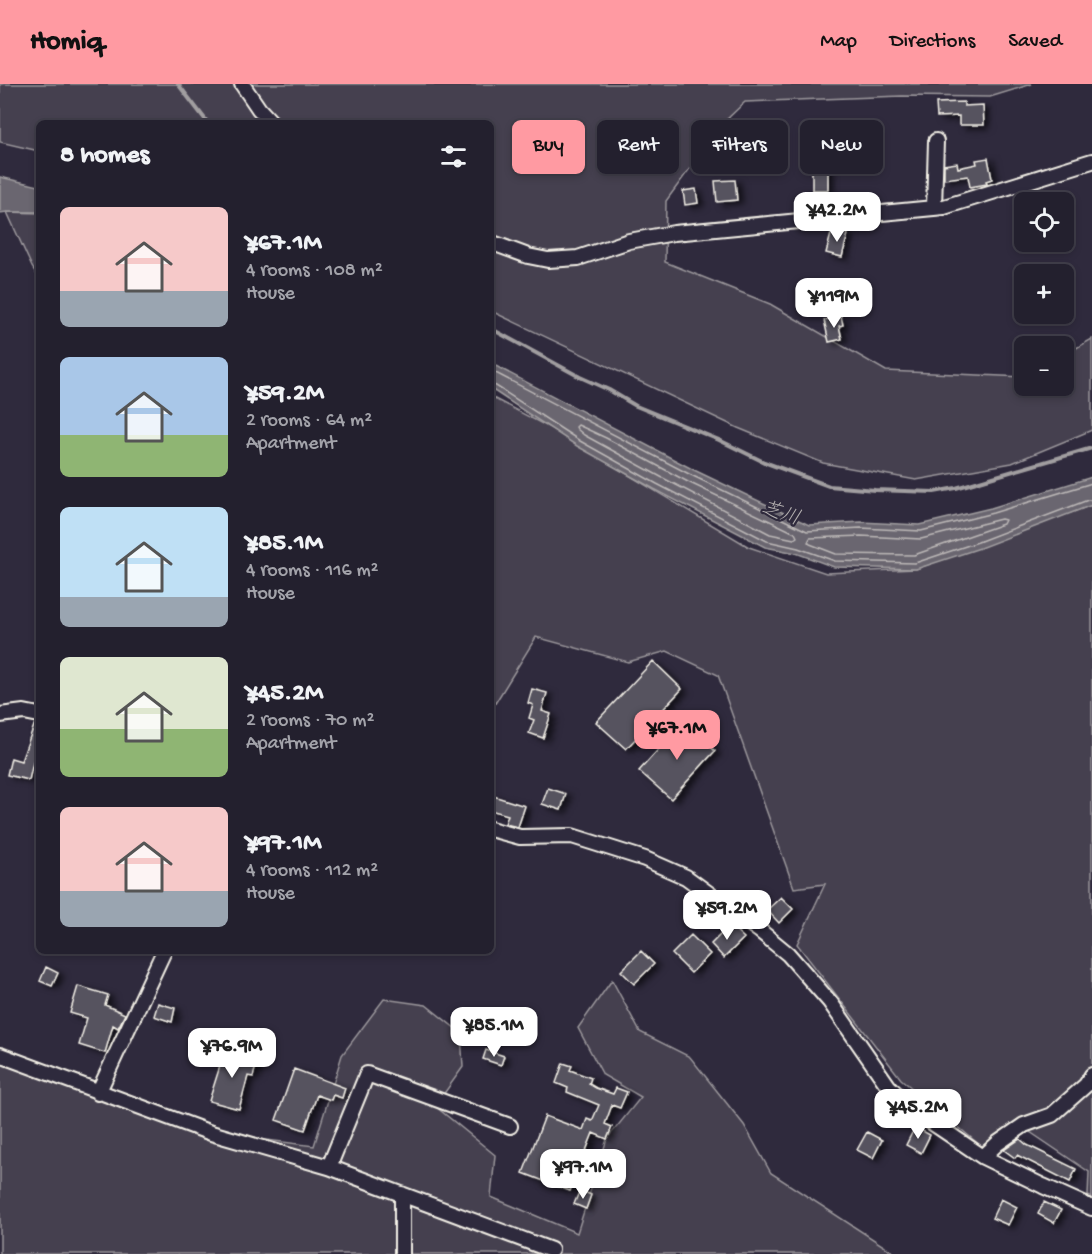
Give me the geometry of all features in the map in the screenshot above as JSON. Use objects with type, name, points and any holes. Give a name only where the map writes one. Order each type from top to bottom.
[{"type":"street","points":[[242,84],[269,120]]},
{"type":"street","points":[[934,208],[936,141]]},
{"type":"street","points":[[494,243],[528,256],[558,260],[578,258],[629,241],[674,233],[944,207],[1092,160]]},
{"type":"street","points":[[0,715],[24,712],[36,714]]},
{"type":"street","points":[[494,830],[520,837],[572,836],[645,859],[686,877],[788,954],[830,1002],[889,1087],[915,1111],[983,1157],[1092,1208]]},
{"type":"street","points":[[98,1093],[163,954]]},
{"type":"street","points":[[0,1055],[211,1133],[329,1167],[551,1250]]},
{"type":"street","points":[[329,1167],[367,1074],[510,1126]]},
{"type":"street","points":[[983,1157],[998,1143],[1024,1125],[1052,1115],[1086,1085],[1092,1075]]},
{"type":"street","points":[[402,1194],[402,1254]]},
{"type":"shaded area","points":[[0,84],[1032,84],[990,97],[902,96],[745,102],[726,120],[691,120],[691,167],[666,201],[665,262],[770,304],[886,371],[1014,377],[1014,396],[1074,396],[1074,349],[1092,339],[1092,430],[1012,463],[916,480],[823,463],[738,428],[494,312],[494,120],[36,120],[36,150],[0,142]]},
{"type":"shaded area","points":[[7,212],[36,213],[36,273]]},
{"type":"shaded area","points":[[494,399],[552,429],[749,547],[826,573],[916,569],[1092,505],[1092,1198],[1088,1196],[1089,1172],[1024,1128],[981,1146],[901,1079],[797,944],[825,884],[794,888],[718,675],[667,651],[628,662],[536,637],[494,705]]},
{"type":"shaded area","points":[[612,980],[640,1032],[690,1057],[744,1125],[771,1173],[896,1254],[0,1254],[0,1055],[211,1133],[314,1146],[342,1055],[384,999],[426,1005],[461,1033],[463,1067],[435,1106],[495,1155],[491,1197],[577,1233],[607,1139],[641,1097],[603,1075],[578,1028]]},
{"type":"water","points":[[0,177],[36,185],[36,212],[0,213]]},
{"type":"water","name":"芝川","points":[[494,365],[694,470],[809,525],[861,522],[919,525],[991,508],[1092,477],[1092,505],[980,548],[916,569],[834,567],[796,553],[765,547],[577,446],[494,391]]},
{"type":"building","points":[[964,102],[964,106],[983,105],[984,125],[959,125],[959,116],[937,117],[936,103]]},
{"type":"building","points":[[988,158],[992,179],[986,181],[987,184],[970,187],[968,176],[944,179],[944,165],[957,163],[958,168],[977,164],[976,160]]},
{"type":"building","points":[[812,174],[828,174],[828,190],[812,190]]},
{"type":"building","points":[[735,180],[737,200],[717,202],[715,181]]},
{"type":"building","points":[[696,189],[698,203],[685,205],[683,191]]},
{"type":"building","points":[[832,230],[848,234],[842,257],[826,253]]},
{"type":"building","points":[[841,316],[843,325],[839,326],[842,339],[829,342],[824,320]]},
{"type":"building","points":[[653,661],[682,689],[626,749],[596,722]]},
{"type":"building","points":[[532,689],[547,693],[542,711],[551,714],[543,738],[529,733],[534,720],[529,718],[533,705],[528,703]]},
{"type":"building","points":[[683,722],[715,751],[671,799],[639,771]]},
{"type":"building","points":[[36,723],[36,750],[29,780],[7,775],[11,758],[21,761]]},
{"type":"building","points":[[548,788],[566,794],[561,810],[542,804]]},
{"type":"building","points":[[494,796],[525,806],[518,827],[505,824],[508,815],[494,811]]},
{"type":"building","points":[[781,897],[793,909],[779,923],[767,910]]},
{"type":"building","points":[[730,925],[744,938],[724,958],[711,944]]},
{"type":"building","points":[[691,935],[710,954],[691,973],[672,954]]},
{"type":"building","points":[[641,951],[654,964],[634,984],[621,971]]},
{"type":"building","points":[[46,967],[58,973],[52,986],[40,981]]},
{"type":"building","points":[[78,986],[108,995],[105,1005],[125,1014],[118,1028],[113,1025],[105,1053],[79,1045],[87,1018],[70,1013]]},
{"type":"building","points":[[158,1003],[175,1008],[172,1022],[154,1016]]},
{"type":"building","points":[[226,1047],[243,1052],[242,1057],[257,1062],[253,1077],[248,1076],[239,1109],[209,1101]]},
{"type":"building","points":[[486,1050],[504,1056],[501,1065],[483,1059]]},
{"type":"building","points":[[563,1063],[572,1066],[570,1070],[591,1078],[589,1084],[596,1088],[613,1094],[616,1088],[627,1092],[620,1108],[612,1105],[605,1124],[612,1127],[607,1139],[593,1133],[570,1191],[523,1173],[545,1116],[583,1130],[587,1119],[592,1121],[599,1105],[567,1092],[568,1088],[556,1083]]},
{"type":"building","points":[[294,1069],[345,1088],[342,1098],[333,1095],[331,1100],[317,1095],[305,1130],[276,1120]]},
{"type":"building","points":[[915,1127],[930,1135],[921,1153],[906,1145]]},
{"type":"building","points":[[867,1132],[882,1140],[873,1158],[857,1150]]},
{"type":"building","points":[[1020,1139],[1027,1145],[1076,1169],[1070,1182],[1017,1155],[1015,1158],[1004,1150]]},
{"type":"building","points":[[580,1190],[591,1195],[586,1209],[574,1204]]},
{"type":"building","points":[[1001,1199],[1017,1207],[1008,1225],[992,1218]]},
{"type":"building","points":[[1044,1202],[1061,1210],[1054,1223],[1038,1214]]},
{"type":"waterway","points":[[178,84],[206,120]]},
{"type":"waterway","points":[[494,330],[636,406],[719,440],[764,462],[829,486],[934,492],[956,488],[1092,448]]}]
